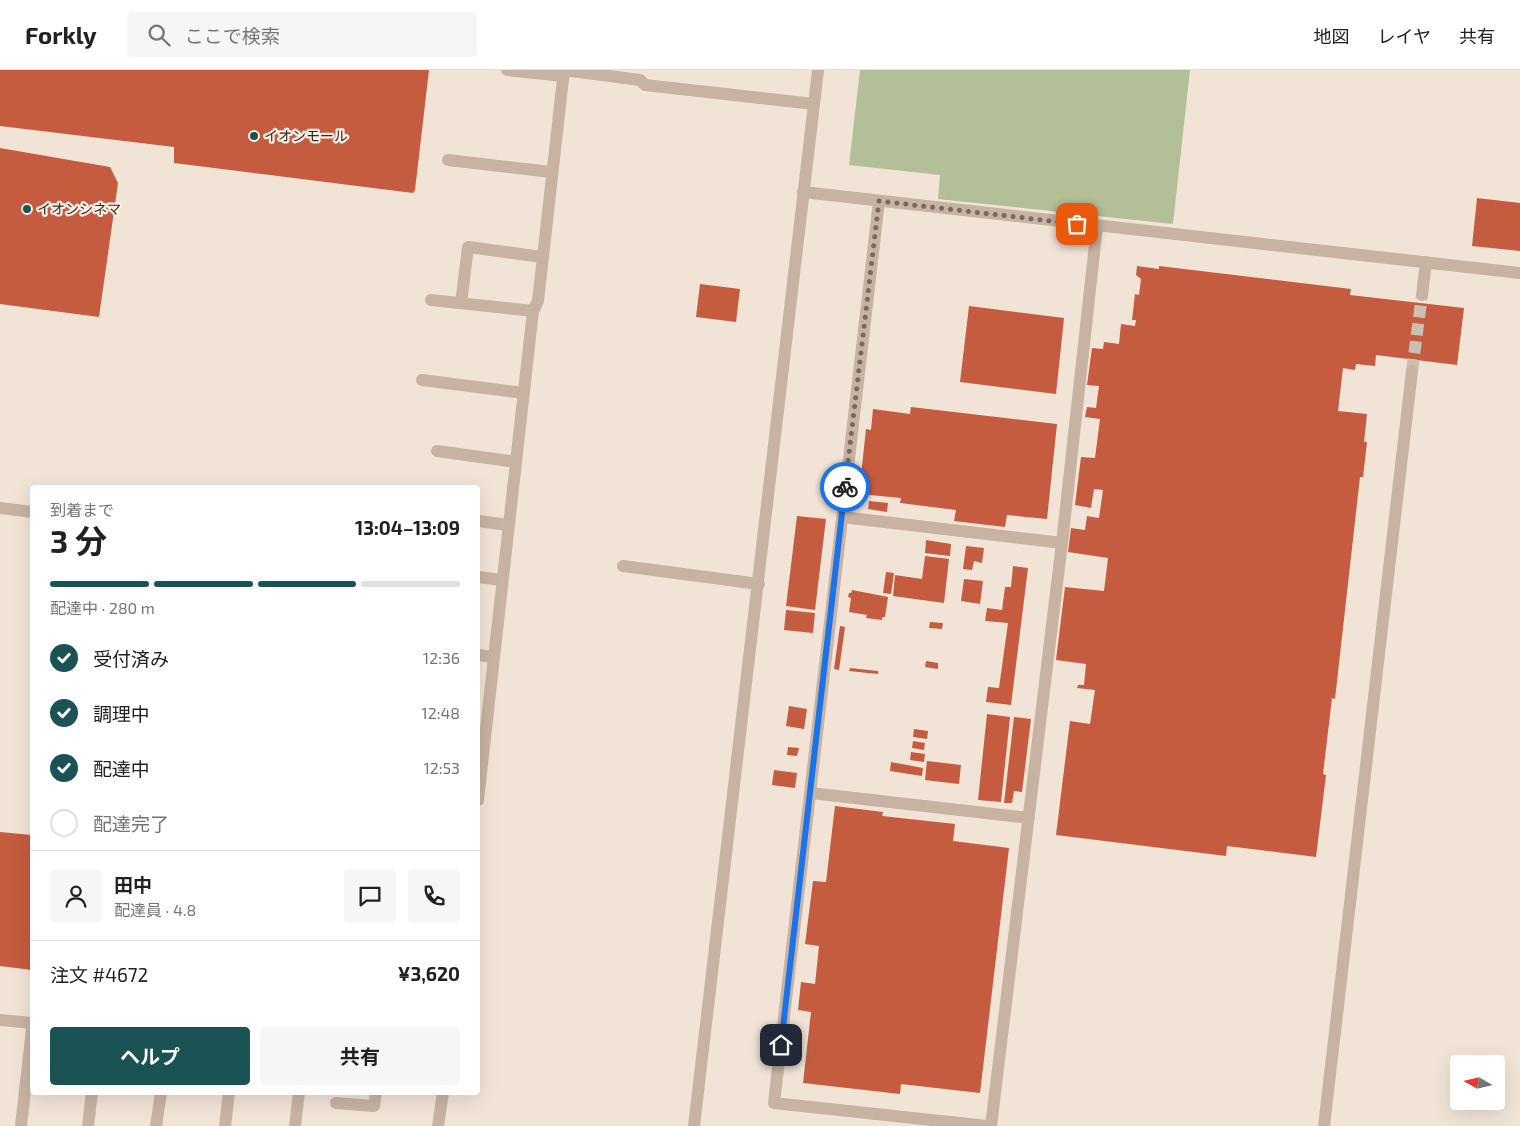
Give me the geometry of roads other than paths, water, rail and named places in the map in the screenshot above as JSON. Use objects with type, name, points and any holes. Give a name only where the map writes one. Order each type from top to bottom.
[{"type":"street","points":[[507,70],[563,72],[640,80],[645,85],[814,104]]},
{"type":"street","points":[[694,1126],[818,70]]},
{"type":"street","points":[[480,760],[482,721],[493,657],[533,311],[538,301],[563,72]]},
{"type":"street","points":[[448,160],[551,172]]},
{"type":"street","points":[[803,192],[1520,273]]},
{"type":"street","points":[[879,201],[774,1103],[987,1126]]},
{"type":"street","points":[[991,1126],[1062,543],[1097,226]]},
{"type":"street","points":[[461,303],[468,247],[542,257]]},
{"type":"street","points":[[1422,295],[1426,262]]},
{"type":"street","points":[[431,300],[533,311]]},
{"type":"street","points":[[1324,1126],[1412,371]]},
{"type":"street","points":[[422,380],[524,392]]},
{"type":"street","points":[[438,451],[516,462]]},
{"type":"street","points":[[0,508],[30,512]]},
{"type":"street","points":[[842,517],[1062,543]]},
{"type":"street","points":[[480,521],[508,525]]},
{"type":"street","points":[[623,566],[759,584]]},
{"type":"street","points":[[480,577],[502,580]]},
{"type":"street","points":[[480,655],[493,657]]},
{"type":"street","points":[[811,793],[1029,818]]},
{"type":"street","points":[[0,1020],[30,1024]]},
{"type":"street","points":[[21,1126],[30,1047]]},
{"type":"street","points":[[88,1126],[92,1095]]},
{"type":"street","points":[[156,1126],[161,1095]]},
{"type":"street","points":[[225,1126],[229,1095]]},
{"type":"street","points":[[295,1126],[299,1095]]},
{"type":"street","points":[[336,1103],[374,1106],[376,1095]]},
{"type":"street","points":[[438,1126],[443,1095]]},
{"type":"tunnel","points":[[1412,371],[1422,295]]},
{"type":"place","name":"イオンモール","points":[[254,136]]},
{"type":"place","name":"イオンシネマ","points":[[27,209]]}]
